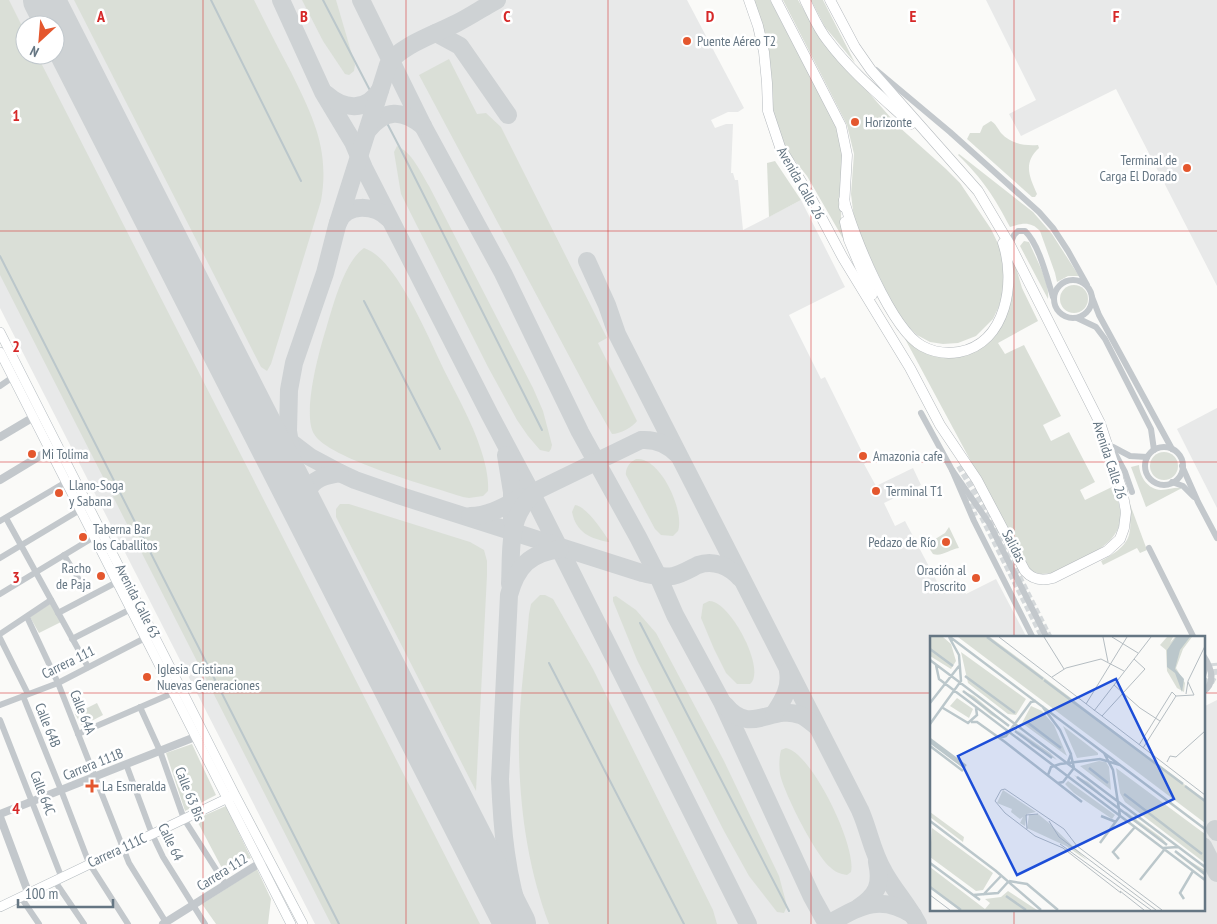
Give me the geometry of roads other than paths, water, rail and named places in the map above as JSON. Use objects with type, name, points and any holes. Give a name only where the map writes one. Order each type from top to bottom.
[{"type":"main road","name":"Avenida Calle 26","points":[[749,0],[763,46],[768,111],[776,138],[790,166],[810,196],[843,258],[884,323],[940,425],[977,480],[1025,572],[1034,578],[1047,580],[1113,546],[1122,533],[1126,521],[1124,501],[1100,423],[1010,245],[978,191],[876,76],[863,59],[830,0]]},
{"type":"main road","name":"Avenida Calle 26","points":[[776,0],[841,126],[847,155],[844,220],[847,234],[884,323]]},
{"type":"main road","name":"Avenida Calle 26","points":[[805,0],[827,41],[847,64],[959,169]]},
{"type":"main road","points":[[844,200],[856,237],[898,321],[914,340],[922,346],[945,353],[966,350],[982,342],[997,323],[1004,309],[1009,289],[1008,262],[993,215]]},
{"type":"main road","name":"Avenida Calle 63","points":[[0,332],[58,444],[231,797],[260,863],[292,924]]},
{"type":"main road","name":"Avenida Calle 63","points":[[0,352],[195,737],[268,858],[303,924]]},
{"type":"main road","name":"Carrera 111C","points":[[0,907],[231,797]]},
{"type":"street","name":"Avenida Calle 26","points":[[863,59],[950,132],[1039,212],[1053,228],[1087,285]]},
{"type":"street","points":[[1010,245],[1018,231],[1025,231],[1038,253],[1059,312],[1096,327],[1106,339],[1151,429],[1154,450]]},
{"type":"street","points":[[1054,299],[1058,287],[1068,280],[1081,281],[1087,285],[1099,315],[1172,449],[1180,456],[1182,466],[1198,502],[1217,538]]},
{"type":"street","points":[[1077,318],[1087,312],[1092,302],[1092,297]]},
{"type":"street","points":[[0,386],[13,377]]},
{"type":"street","points":[[0,437],[41,412]]},
{"type":"street","name":"Salidas","points":[[921,413],[952,470],[974,521],[1032,636]]},
{"type":"street","points":[[1100,423],[1125,472],[1132,492]]},
{"type":"street","points":[[0,480],[58,444]]},
{"type":"street","name":"Avenida Calle 26","points":[[1111,446],[1130,456],[1147,457]]},
{"type":"street","points":[[1172,449],[1166,447],[1154,450],[1147,457],[1145,469],[1150,479],[1161,484],[1172,482],[1188,488],[1198,502]]},
{"type":"street","points":[[1172,482],[1180,476],[1182,466]]},
{"type":"street","name":"Salidas","points":[[952,470],[989,523],[1046,636]]},
{"type":"street","points":[[66,482],[3,520],[21,545],[88,667]]},
{"type":"street","points":[[0,558],[80,510]]},
{"type":"street","points":[[0,594],[94,537]]},
{"type":"street","points":[[1148,548],[1193,636]]},
{"type":"street","points":[[64,555],[78,578]]},
{"type":"street","points":[[58,613],[117,582]]},
{"type":"street","points":[[0,634],[51,600]]},
{"type":"street","points":[[72,639],[131,609]]},
{"type":"street","name":"Calle 64A","points":[[27,617],[58,683],[122,848],[134,874],[165,924]]},
{"type":"street","name":"Calle 64B","points":[[0,638],[25,695],[89,864],[128,924]]},
{"type":"street","name":"Carrera 111","points":[[0,705],[58,683],[145,638]]},
{"type":"street","points":[[1204,657],[1211,668],[1212,676],[1210,686],[1204,691]]},
{"type":"street","points":[[78,734],[173,693]]},
{"type":"street","name":"Calle 63 Bis","points":[[140,707],[160,751],[184,819],[226,885]]},
{"type":"street","name":"Calle 64C","points":[[0,720],[33,801],[58,878],[84,924]]},
{"type":"street","name":"Carrera 111B","points":[[0,815],[195,737]]},
{"type":"street","name":"Calle 64","points":[[126,764],[152,834],[163,857],[206,924]]},
{"type":"street","points":[[0,815],[24,894],[39,924]]},
{"type":"street","name":"Carrera 112","points":[[165,924],[268,858]]},
{"type":"waterway","points":[[211,0],[301,181]]},
{"type":"waterway","points":[[323,0],[542,430]]},
{"type":"waterway","points":[[0,256],[339,924]]},
{"type":"waterway","points":[[364,301],[440,449]]},
{"type":"waterway","points":[[640,623],[789,911]]},
{"type":"waterway","points":[[549,663],[684,924]]},
{"type":"tunnel","points":[[959,466],[989,517],[1049,636]]},
{"type":"tunnel","points":[[968,495],[975,516]]},
{"type":"tunnel","points":[[982,517],[1042,636]]},
{"type":"tunnel","points":[[1211,683],[1215,675],[1214,663]]},
{"type":"tunnel","points":[[1204,682],[1209,680],[1212,674]]},
{"type":"place","name":"Puente Aéreo T2","points":[[687,41]]},
{"type":"place","name":"Horizonte","points":[[855,122]]},
{"type":"place","name":"Terminal de Carga El Dorado","points":[[1187,168]]},
{"type":"place","name":"Mi Tolima","points":[[32,454]]},
{"type":"place","name":"Amazonia cafe","points":[[863,456]]},
{"type":"place","name":"Terminal T1","points":[[876,491]]},
{"type":"place","name":"Llano-Soga y Sabana","points":[[59,493]]},
{"type":"place","name":"Taberna Bar los Caballitos","points":[[83,537]]},
{"type":"place","name":"Pedazo de Río","points":[[946,542]]},
{"type":"place","name":"Racho de Paja","points":[[101,576]]},
{"type":"place","name":"Oración al Proscrito","points":[[976,578]]},
{"type":"place","name":"Iglesia Cristiana Nuevas Generaciones","points":[[147,677]]},
{"type":"place","name":"La Esmeralda","points":[[92,786]]}]
